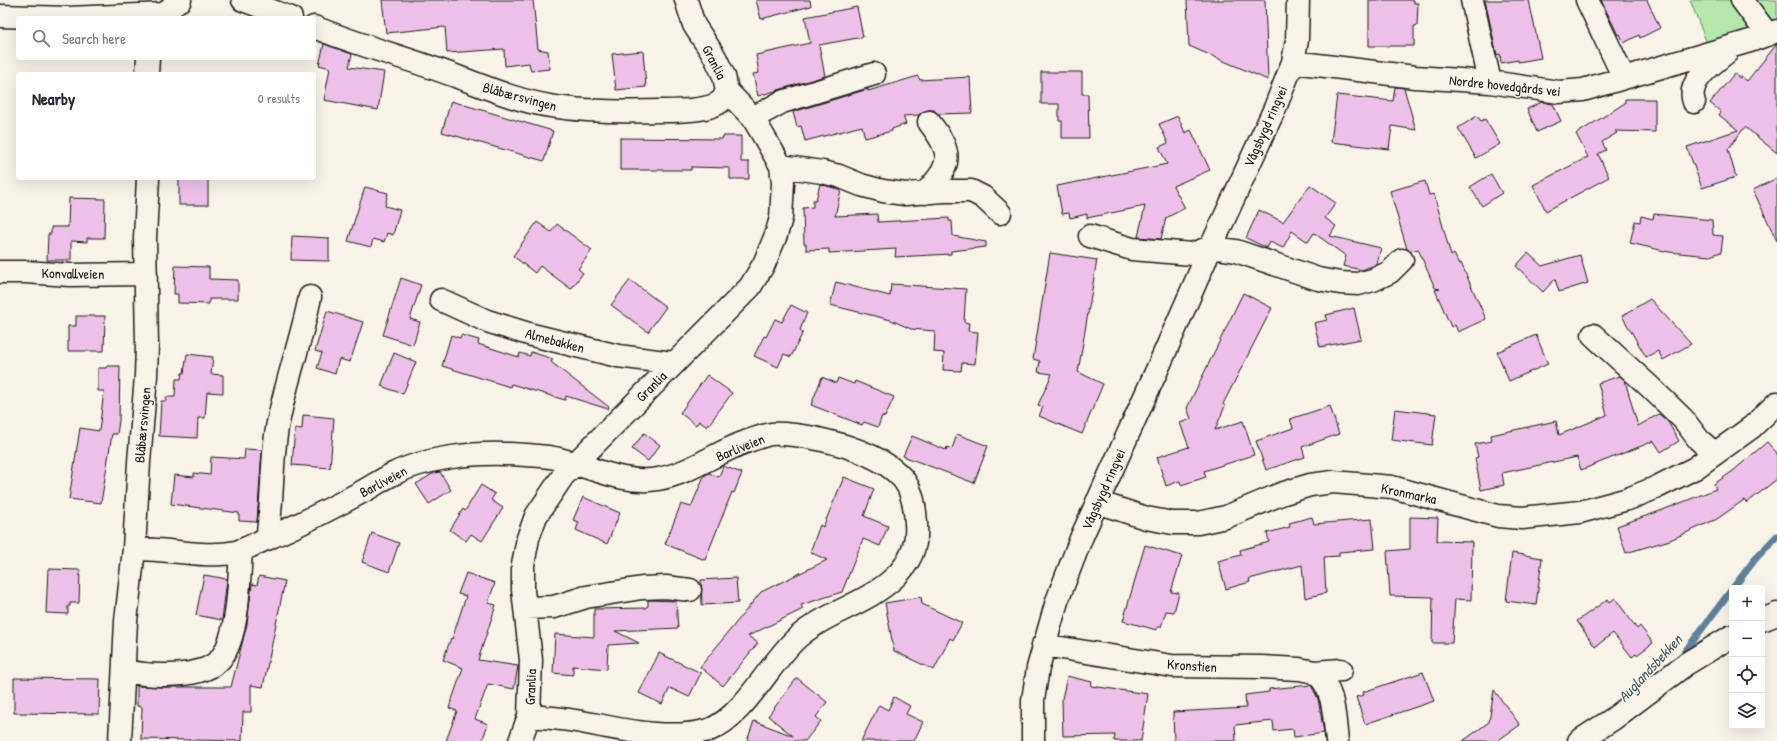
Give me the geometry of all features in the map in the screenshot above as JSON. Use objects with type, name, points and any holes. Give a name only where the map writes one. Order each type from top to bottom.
[{"type":"street","points":[[163,16],[176,2],[180,0]]},
{"type":"street","points":[[243,0],[286,16]]},
{"type":"street","name":"Granlia","points":[[520,741],[528,716],[531,660],[523,590],[523,565],[528,538],[536,516],[563,476],[750,287],[764,264],[776,235],[781,218],[783,183],[781,166],[753,118],[727,91],[724,76],[715,57],[694,25],[686,0]]},
{"type":"street","name":"Vågsbygd ringvei","points":[[1033,741],[1033,700],[1038,668],[1043,645],[1059,594],[1082,536],[1210,247],[1268,125],[1293,62],[1297,40],[1298,0]]},
{"type":"street","name":"Nordre hovedgårds vei","points":[[1472,0],[1490,82]]},
{"type":"street","points":[[1587,0],[1624,78]]},
{"type":"street","points":[[1742,0],[1772,33]]},
{"type":"street","points":[[0,16],[16,16]]},
{"type":"street","name":"Blåbærsvingen","points":[[316,28],[457,77],[489,90],[523,100],[555,107],[587,111],[687,110],[706,108],[721,101],[727,91]]},
{"type":"street","name":"Nordre hovedgårds vei","points":[[1293,62],[1415,77],[1490,82],[1559,92],[1583,90],[1736,46],[1772,33]]},
{"type":"street","name":"Nordre hovedgårds vei","points":[[1694,102],[1693,98],[1696,84],[1702,73],[1736,46]]},
{"type":"street","points":[[147,72],[148,60]]},
{"type":"street","points":[[753,118],[782,102],[874,74]]},
{"type":"street","points":[[925,193],[943,172],[947,158],[944,143],[929,122]]},
{"type":"street","points":[[781,166],[839,176],[861,185],[883,191],[905,194],[958,190],[971,191],[983,197],[1000,213]]},
{"type":"street","name":"Blåbærsvingen","points":[[120,741],[126,621],[134,549],[138,462],[147,368],[145,238],[148,180]]},
{"type":"street","points":[[1090,236],[1132,249],[1192,254],[1210,247],[1236,251],[1318,279],[1340,284],[1358,284],[1373,280],[1390,272],[1402,260]]},
{"type":"street","name":"Konvallveien","points":[[0,272],[70,275],[146,274]]},
{"type":"street","points":[[267,538],[271,516],[277,430],[285,388],[306,318],[310,297]]},
{"type":"street","name":"Almebakken","points":[[441,300],[487,321],[532,335],[618,356],[674,363]]},
{"type":"street","points":[[1593,334],[1650,386],[1683,419],[1699,440],[1714,453]]},
{"type":"street","name":"Kronmarka","points":[[1097,502],[1146,518],[1173,523],[1198,523],[1226,517],[1281,494],[1310,485],[1333,482],[1392,487],[1498,516],[1522,518],[1580,512],[1628,499],[1655,488],[1695,468],[1752,427],[1777,403]]},
{"type":"street","name":"Barliveien","points":[[134,549],[156,548],[192,553],[232,552],[241,550],[329,509],[392,474],[413,465],[448,457],[477,453],[555,457],[640,481],[660,479],[687,470],[744,442],[770,434],[815,438],[867,454],[890,466],[904,480],[914,499],[916,524],[916,544],[910,559],[897,576],[882,588],[801,634],[787,648],[762,682],[730,717],[717,735],[690,735],[654,738],[637,733],[554,718],[528,716]]},
{"type":"street","points":[[124,671],[157,675],[184,674],[198,671],[215,664],[220,659],[227,649],[231,636],[239,584],[241,550]]},
{"type":"street","points":[[526,608],[554,607],[586,597],[642,588],[666,587],[690,590]]},
{"type":"street","points":[[1765,619],[1777,614]]},
{"type":"street","points":[[1579,741],[1620,714],[1686,664],[1729,638]]},
{"type":"street","name":"Kronstien","points":[[1043,645],[1172,666],[1261,667],[1299,669],[1315,672],[1341,670]]},
{"type":"street","points":[[1315,672],[1328,689],[1333,707],[1337,741]]},
{"type":"green space","points":[[1690,0],[1777,0],[1777,24],[1708,46]]},
{"type":"building","points":[[382,0],[533,0],[538,49],[548,51],[550,69],[531,71],[529,63],[505,66],[504,49],[447,53],[445,27],[386,33]]},
{"type":"building","points":[[756,0],[810,0],[811,6],[761,19]]},
{"type":"building","points":[[1187,0],[1265,0],[1268,80],[1189,46]]},
{"type":"building","points":[[1369,0],[1414,0],[1414,3],[1418,3],[1417,26],[1414,26],[1414,46],[1369,46]]},
{"type":"building","points":[[1485,0],[1529,0],[1541,58],[1501,63],[1500,54],[1497,55]]},
{"type":"building","points":[[1601,0],[1647,0],[1660,28],[1640,38],[1639,35],[1624,43],[1620,34],[1618,35]]},
{"type":"building","points":[[857,7],[863,37],[819,45],[825,76],[758,96],[753,74],[759,73],[756,55],[810,43],[805,17]]},
{"type":"building","points":[[324,44],[352,54],[349,67],[384,72],[378,110],[324,100],[330,68],[319,65]]},
{"type":"building","points":[[1777,44],[1777,153],[1745,127],[1728,149],[1736,177],[1702,188],[1687,147],[1738,130],[1719,115],[1721,112],[1710,103],[1734,74],[1740,78],[1741,76],[1747,81]]},
{"type":"building","points":[[643,51],[646,87],[616,90],[612,54]]},
{"type":"building","points":[[1041,72],[1082,72],[1082,94],[1088,94],[1089,138],[1062,138],[1062,121],[1059,121],[1059,104],[1041,104]]},
{"type":"building","points":[[918,76],[920,80],[970,77],[972,113],[938,114],[934,110],[928,110],[919,115],[903,116],[906,124],[892,129],[892,131],[865,138],[862,126],[805,141],[801,126],[797,127],[793,112],[868,89],[868,91]]},
{"type":"building","points":[[1395,87],[1404,88],[1416,130],[1392,126],[1389,149],[1331,142],[1337,95],[1393,101]]},
{"type":"building","points":[[1625,99],[1655,99],[1655,132],[1615,131],[1617,133],[1602,142],[1606,150],[1598,154],[1609,177],[1546,211],[1533,185],[1588,157],[1576,134],[1625,103]]},
{"type":"building","points":[[451,101],[553,131],[544,161],[442,132]]},
{"type":"building","points":[[1542,102],[1553,104],[1561,121],[1537,132],[1527,109]]},
{"type":"building","points":[[1178,116],[1185,133],[1191,130],[1210,170],[1173,186],[1185,208],[1166,218],[1161,239],[1138,237],[1145,206],[1087,218],[1087,214],[1070,218],[1069,213],[1062,214],[1057,186],[1167,164],[1159,147],[1168,143],[1159,124]]},
{"type":"building","points":[[1477,116],[1481,121],[1485,119],[1500,144],[1476,158],[1458,128]]},
{"type":"building","points":[[723,136],[741,136],[741,162],[749,162],[749,179],[730,179],[730,168],[691,167],[691,170],[620,170],[620,138],[722,139]]},
{"type":"building","points":[[1491,174],[1502,193],[1482,206],[1470,187]]},
{"type":"building","points":[[1777,178],[1777,241],[1753,190]]},
{"type":"building","points":[[179,180],[208,180],[208,205],[179,205]]},
{"type":"building","points":[[1425,181],[1429,195],[1434,194],[1451,256],[1454,254],[1459,264],[1461,263],[1486,319],[1458,332],[1455,325],[1451,327],[1435,290],[1440,289],[1435,288],[1418,249],[1411,251],[1407,249],[1390,191]]},
{"type":"building","points":[[820,184],[841,190],[835,216],[877,214],[878,222],[949,218],[949,221],[952,221],[953,236],[986,242],[986,247],[951,251],[951,254],[895,257],[896,249],[829,253],[829,249],[806,250],[806,244],[804,244],[803,208],[813,207],[813,200],[816,200]]},
{"type":"building","points":[[1310,185],[1336,203],[1325,218],[1336,226],[1330,236],[1381,248],[1377,264],[1362,270],[1343,266],[1346,256],[1314,233],[1308,242],[1292,231],[1283,248],[1270,242],[1267,248],[1246,238],[1259,210],[1283,222]]},
{"type":"building","points":[[365,187],[388,193],[385,206],[400,210],[393,235],[387,233],[384,242],[373,239],[371,247],[348,241]]},
{"type":"building","points":[[69,198],[105,199],[104,238],[87,238],[87,242],[71,241],[71,260],[47,260],[48,234],[51,234],[51,227],[68,227]]},
{"type":"building","points":[[1654,214],[1712,220],[1713,235],[1723,236],[1721,252],[1710,256],[1669,252],[1630,243],[1635,221],[1640,222],[1641,216],[1653,219]]},
{"type":"building","points":[[537,222],[551,232],[557,224],[592,250],[578,269],[583,273],[571,289],[540,266],[535,273],[513,256]]},
{"type":"building","points":[[292,236],[329,238],[329,261],[291,260]]},
{"type":"building","points":[[1050,253],[1097,260],[1078,372],[1103,384],[1082,434],[1039,416],[1043,407],[1038,405],[1052,374],[1038,372],[1040,361],[1033,359]]},
{"type":"building","points":[[1528,253],[1542,266],[1580,255],[1588,283],[1559,292],[1555,279],[1543,292],[1516,266]]},
{"type":"building","points":[[175,266],[209,267],[209,279],[238,280],[238,299],[209,299],[209,304],[178,303],[178,294],[174,294]]},
{"type":"building","points":[[401,278],[421,285],[410,319],[420,322],[413,345],[383,335]]},
{"type":"building","points":[[630,280],[666,307],[648,332],[611,305]]},
{"type":"building","points":[[836,282],[890,296],[891,284],[966,289],[964,322],[969,323],[968,331],[978,332],[975,364],[962,363],[961,371],[943,370],[944,353],[934,352],[935,331],[911,329],[891,320],[830,305]]},
{"type":"building","points":[[1243,293],[1272,308],[1223,404],[1225,406],[1215,430],[1243,421],[1254,455],[1204,471],[1206,477],[1181,485],[1180,481],[1166,486],[1157,457],[1189,447],[1180,423],[1191,419],[1187,408]]},
{"type":"building","points":[[1650,299],[1691,344],[1663,360],[1658,351],[1646,357],[1622,316]]},
{"type":"building","points":[[791,305],[807,313],[800,330],[803,332],[791,357],[784,354],[778,367],[754,356],[775,319],[782,322]]},
{"type":"building","points":[[1354,308],[1361,339],[1320,347],[1314,323],[1327,320],[1326,315]]},
{"type":"building","points":[[327,311],[363,322],[350,362],[339,359],[335,374],[317,368],[322,353],[315,351]]},
{"type":"building","points":[[76,316],[105,316],[104,351],[68,351],[68,326],[76,326]]},
{"type":"building","points":[[451,335],[460,338],[461,335],[479,340],[478,344],[519,357],[520,353],[530,356],[531,352],[553,359],[551,362],[609,407],[608,409],[566,396],[565,400],[511,384],[510,387],[442,366]]},
{"type":"building","points":[[1536,335],[1548,364],[1509,381],[1497,352]]},
{"type":"building","points":[[394,353],[416,362],[403,394],[381,386]]},
{"type":"building","points":[[187,354],[213,357],[211,374],[223,375],[223,393],[207,392],[205,418],[198,418],[197,438],[159,436],[161,401],[166,401],[166,397],[175,397],[176,379],[181,379],[182,373],[184,373]]},
{"type":"building","points":[[107,366],[120,366],[119,421],[117,434],[112,434],[101,503],[69,499],[80,428],[99,431],[104,391],[98,391],[98,368],[106,368]]},
{"type":"building","points":[[707,375],[732,393],[707,427],[699,421],[696,425],[680,413]]},
{"type":"building","points":[[1620,376],[1625,381],[1638,426],[1659,414],[1668,422],[1679,441],[1661,452],[1654,441],[1581,470],[1577,457],[1502,473],[1504,485],[1481,490],[1475,458],[1478,457],[1475,444],[1492,441],[1491,435],[1556,421],[1559,435],[1607,415],[1598,383]]},
{"type":"building","points":[[822,377],[836,383],[838,378],[854,384],[855,381],[894,397],[885,417],[882,416],[878,427],[864,422],[862,425],[811,405]]},
{"type":"building","points":[[1330,406],[1339,434],[1302,447],[1305,457],[1266,470],[1256,441],[1293,428],[1290,419]]},
{"type":"building","points":[[1395,409],[1436,414],[1432,445],[1391,440]]},
{"type":"building","points":[[303,415],[334,418],[330,468],[292,465],[295,428],[302,429]]},
{"type":"building","points":[[644,433],[660,445],[648,461],[632,449]]},
{"type":"building","points":[[957,434],[988,446],[974,483],[903,456],[912,436],[946,450],[947,447],[952,449]]},
{"type":"building","points":[[1767,442],[1777,453],[1777,479],[1747,503],[1744,500],[1717,519],[1670,540],[1626,553],[1617,526],[1716,489],[1714,484],[1733,471]]},
{"type":"building","points":[[245,449],[262,450],[257,522],[239,521],[239,513],[171,504],[174,475],[194,477],[194,473],[210,475],[211,457],[244,459]]},
{"type":"building","points":[[723,466],[742,473],[734,493],[732,492],[705,560],[665,544],[681,504],[691,507],[704,476],[709,473],[719,477]]},
{"type":"building","points":[[440,472],[451,490],[429,504],[416,484],[434,473]]},
{"type":"building","points":[[844,477],[874,489],[864,516],[888,526],[880,546],[863,539],[842,592],[801,605],[803,609],[748,636],[758,643],[723,686],[700,667],[761,592],[827,560],[810,552],[820,525],[823,527]]},
{"type":"building","points":[[481,485],[495,494],[491,500],[503,508],[482,541],[471,534],[466,541],[450,530],[463,509],[465,511]]},
{"type":"building","points":[[583,497],[620,513],[607,544],[576,530],[579,522],[573,520]]},
{"type":"building","points":[[1312,517],[1314,524],[1372,519],[1375,549],[1339,552],[1339,556],[1324,557],[1326,593],[1305,598],[1302,565],[1249,579],[1250,582],[1226,589],[1218,561],[1241,555],[1240,550],[1269,542],[1267,533],[1290,527],[1289,523]]},
{"type":"building","points":[[1410,517],[1438,518],[1437,541],[1472,542],[1471,600],[1455,599],[1452,643],[1432,643],[1433,597],[1390,596],[1387,551],[1410,549]]},
{"type":"building","points":[[372,533],[399,543],[389,572],[362,562]]},
{"type":"building","points":[[1145,545],[1182,556],[1171,592],[1179,593],[1174,612],[1166,611],[1161,627],[1157,627],[1157,630],[1123,621]]},
{"type":"building","points":[[1512,553],[1542,558],[1536,605],[1506,601]]},
{"type":"building","points":[[48,569],[80,570],[79,603],[70,603],[70,606],[68,606],[68,614],[46,613]]},
{"type":"building","points":[[466,573],[495,583],[488,603],[496,605],[478,660],[518,666],[514,689],[488,684],[475,719],[488,724],[482,741],[446,741],[457,711],[449,708],[463,668],[443,660],[451,638],[452,639],[466,596],[458,594]]},
{"type":"building","points":[[204,575],[227,579],[222,620],[196,615]]},
{"type":"building","points":[[259,576],[285,581],[263,687],[251,685],[251,712],[243,712],[242,741],[141,739],[142,707],[137,706],[137,686],[231,687],[247,624],[252,584],[257,585]]},
{"type":"building","points":[[736,578],[738,603],[702,605],[701,580]]},
{"type":"building","points":[[921,597],[922,604],[962,623],[953,640],[950,638],[934,670],[894,651],[885,603]]},
{"type":"building","points":[[1615,598],[1637,629],[1640,626],[1653,643],[1632,657],[1613,633],[1595,647],[1577,621],[1608,599],[1610,602]]},
{"type":"building","points":[[648,600],[676,601],[678,628],[615,631],[639,643],[608,645],[607,669],[573,666],[573,675],[553,673],[555,634],[594,637],[594,609],[646,608],[648,606]]},
{"type":"building","points":[[659,653],[701,673],[689,697],[670,688],[662,704],[639,693]]},
{"type":"building","points":[[1423,672],[1434,701],[1365,724],[1356,697],[1364,695],[1363,692]]},
{"type":"building","points":[[1067,676],[1092,682],[1091,686],[1148,694],[1141,741],[1114,741],[1115,735],[1063,736],[1062,699]]},
{"type":"building","points":[[14,678],[100,679],[99,714],[14,713]]},
{"type":"building","points":[[797,678],[827,702],[816,717],[821,721],[805,741],[747,741],[754,721],[793,736],[768,716]]},
{"type":"building","points":[[1311,685],[1318,699],[1324,733],[1294,737],[1293,729],[1274,731],[1273,721],[1235,725],[1236,741],[1174,741],[1173,712],[1246,708],[1245,695],[1269,692],[1269,689]]},
{"type":"building","points":[[1494,690],[1520,725],[1497,741],[1463,741],[1489,722]]},
{"type":"building","points":[[894,697],[910,706],[906,714],[923,722],[914,741],[861,741],[879,705],[888,710]]},
{"type":"waterway","name":"Auglandsbekken","points":[[1735,585],[1756,558],[1777,536]]},
{"type":"waterway","name":"Auglandsbekken","points":[[1680,658],[1729,593]]}]
